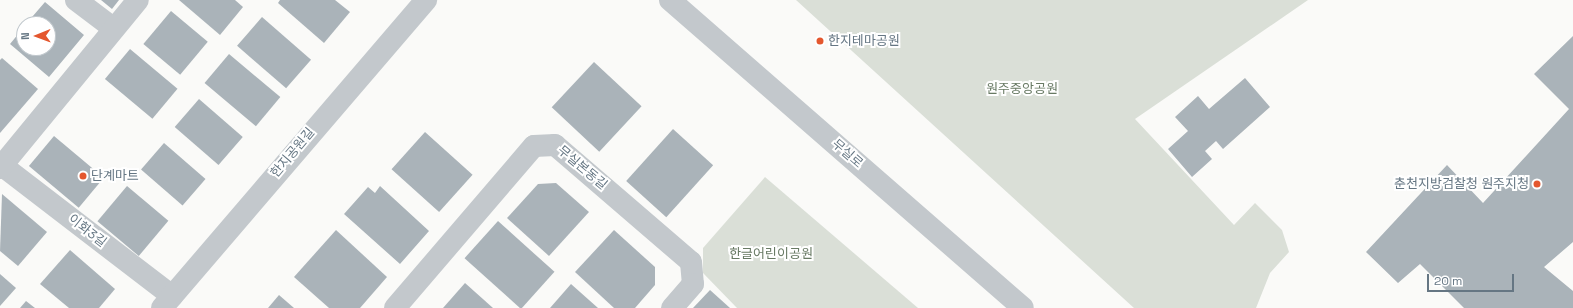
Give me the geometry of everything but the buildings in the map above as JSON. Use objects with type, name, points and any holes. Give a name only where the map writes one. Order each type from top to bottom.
[{"type":"street","points":[[76,0],[113,28]]},
{"type":"street","name":"이화3길","points":[[138,0],[113,28],[1,166],[167,302]]},
{"type":"street","name":"한지공원길","points":[[167,302],[426,0]]},
{"type":"street","name":"무실로","points":[[670,0],[1023,308]]},
{"type":"street","name":"무실본동길","points":[[396,308],[534,146],[554,145],[691,262],[693,284],[672,308]]},
{"type":"green space","name":"원주중앙공원","points":[[796,0],[1308,0],[1135,119],[1234,225],[1255,203],[1282,230],[1289,252],[1270,273],[1256,308],[1134,308]]},
{"type":"green space","name":"한글어린이공원","points":[[765,177],[918,308],[737,308],[703,273],[703,248]]},
{"type":"place","name":"한지테마공원","points":[[820,41]]},
{"type":"place","name":"단계마트","points":[[83,176]]},
{"type":"place","name":"춘천지방검찰청 원주지청","points":[[1537,184]]}]
